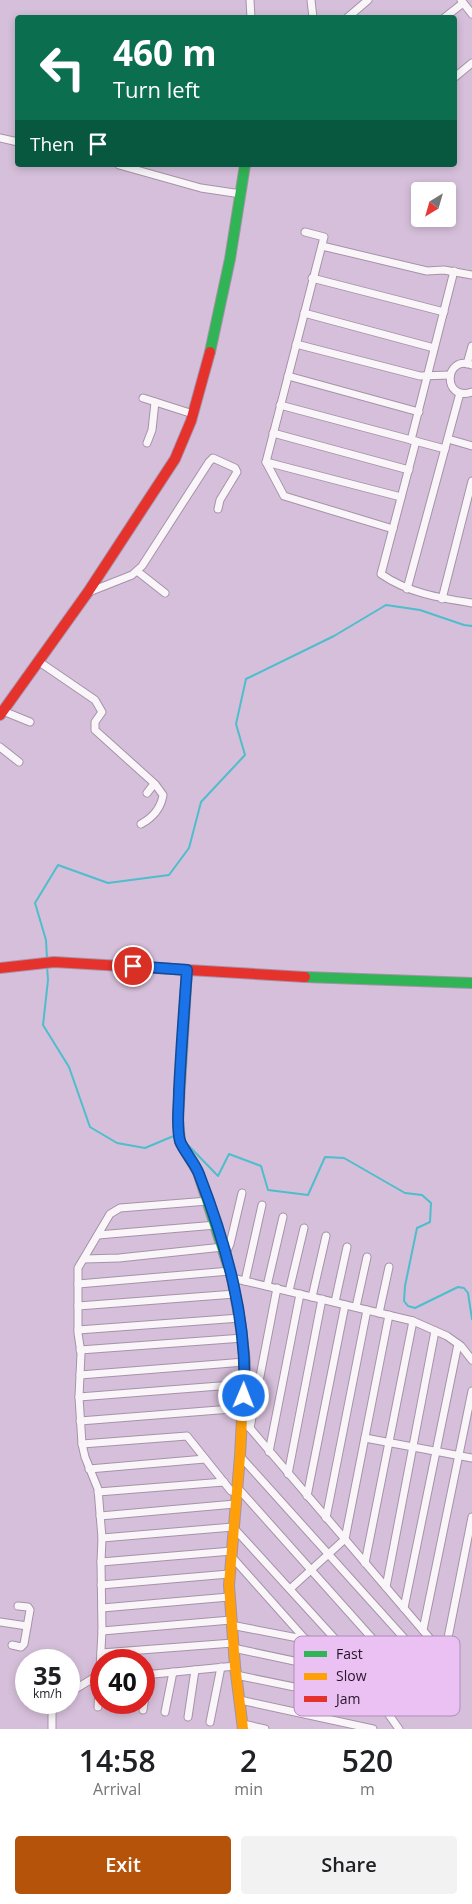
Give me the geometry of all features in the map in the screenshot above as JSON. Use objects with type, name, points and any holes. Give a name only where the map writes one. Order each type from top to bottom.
[{"type":"street","points":[[250,0],[251,15]]},
{"type":"street","points":[[311,0],[313,15]]},
{"type":"street","points":[[350,15],[368,0]]},
{"type":"street","points":[[447,15],[462,1],[472,13]]},
{"type":"street","points":[[457,75],[472,63]]},
{"type":"street","points":[[0,138],[15,141]]},
{"type":"street","points":[[126,167],[201,188],[241,194]]},
{"type":"street","points":[[30,722],[1,713],[88,592],[175,459],[193,414],[224,293],[245,167]]},
{"type":"street","points":[[305,232],[324,237],[266,462],[284,496],[393,529]]},
{"type":"street","points":[[322,246],[427,271],[472,275]]},
{"type":"street","points":[[454,272],[419,412],[409,470],[381,574],[407,589],[442,599],[472,603]]},
{"type":"street","points":[[312,278],[444,312]]},
{"type":"street","points":[[304,313],[434,348]]},
{"type":"street","points":[[296,344],[420,376],[450,375]]},
{"type":"street","points":[[472,346],[470,365],[459,364],[450,375],[451,385],[460,392],[472,392]]},
{"type":"street","points":[[288,376],[419,412]]},
{"type":"street","points":[[407,589],[460,392]]},
{"type":"street","points":[[143,398],[193,414]]},
{"type":"street","points":[[147,443],[152,430],[155,402]]},
{"type":"street","points":[[280,405],[445,449]]},
{"type":"street","points":[[273,433],[409,470]]},
{"type":"street","points":[[448,440],[472,446]]},
{"type":"street","points":[[88,592],[128,577],[137,571],[145,562],[213,458],[234,468],[237,472],[218,503],[218,509]]},
{"type":"street","points":[[266,462],[402,497]]},
{"type":"street","points":[[442,599],[472,481]]},
{"type":"street","points":[[137,571],[165,593]]},
{"type":"street","points":[[38,661],[95,700],[102,712],[95,722],[95,730],[154,784],[163,795],[162,800],[150,819],[141,824]]},
{"type":"street","points":[[0,747],[19,762]]},
{"type":"street","points":[[147,793],[154,784]]},
{"type":"street","points":[[0,968],[54,962],[264,975],[472,983]]},
{"type":"street","points":[[187,970],[178,1119],[180,1142],[198,1172],[231,1274],[243,1338],[246,1424],[428,1636]]},
{"type":"street","points":[[84,1259],[224,1251],[230,1244],[242,1192]]},
{"type":"street","points":[[101,1649],[102,1538],[98,1492],[82,1444],[79,1398],[78,1268],[110,1214],[120,1208],[208,1201]]},
{"type":"street","points":[[245,1281],[262,1204]]},
{"type":"street","points":[[267,1286],[283,1217]]},
{"type":"street","points":[[98,1235],[216,1225]]},
{"type":"street","points":[[289,1291],[304,1228]]},
{"type":"street","points":[[312,1297],[326,1236]]},
{"type":"street","points":[[335,1302],[347,1247]]},
{"type":"street","points":[[356,1307],[368,1257]]},
{"type":"street","points":[[379,1312],[388,1267]]},
{"type":"street","points":[[78,1284],[231,1274],[245,1281],[413,1321],[447,1336],[458,1344],[472,1360]]},
{"type":"street","points":[[264,1729],[243,1727],[235,1670],[229,1597],[240,1456],[277,1288]]},
{"type":"street","points":[[78,1306],[235,1294]]},
{"type":"street","points":[[269,1452],[300,1294]]},
{"type":"street","points":[[288,1474],[322,1299]]},
{"type":"street","points":[[307,1496],[345,1305]]},
{"type":"street","points":[[326,1518],[367,1310]]},
{"type":"street","points":[[290,1589],[345,1539],[389,1315]]},
{"type":"street","points":[[78,1330],[240,1318]]},
{"type":"street","points":[[365,1563],[413,1321]]},
{"type":"street","points":[[386,1588],[435,1331]]},
{"type":"street","points":[[80,1350],[243,1338]]},
{"type":"street","points":[[404,1608],[458,1344]]},
{"type":"street","points":[[80,1375],[245,1362]]},
{"type":"street","points":[[79,1398],[245,1384]]},
{"type":"street","points":[[423,1630],[472,1391]]},
{"type":"street","points":[[80,1421],[244,1408]]},
{"type":"street","points":[[82,1444],[188,1436],[231,1491],[237,1489]]},
{"type":"street","points":[[365,1438],[472,1458]]},
{"type":"street","points":[[240,1456],[402,1636]]},
{"type":"street","points":[[90,1468],[205,1459]]},
{"type":"street","points":[[98,1492],[224,1482]]},
{"type":"street","points":[[237,1489],[370,1636]]},
{"type":"street","points":[[100,1516],[236,1504]]},
{"type":"street","points":[[448,1636],[472,1517]]},
{"type":"street","points":[[102,1538],[233,1527]]},
{"type":"street","points":[[233,1527],[332,1636]]},
{"type":"street","points":[[101,1562],[232,1554]]},
{"type":"street","points":[[232,1554],[302,1636]]},
{"type":"street","points":[[101,1585],[230,1574]]},
{"type":"street","points":[[102,1608],[229,1597]]},
{"type":"street","points":[[12,1645],[22,1646],[30,1610],[28,1607],[18,1606]]},
{"type":"street","points":[[0,1622],[27,1626]]},
{"type":"street","points":[[102,1631],[231,1622],[294,1636]]},
{"type":"street","points":[[155,1651],[233,1646],[294,1660]]},
{"type":"street","points":[[210,1722],[221,1668]]},
{"type":"street","points":[[155,1674],[221,1668],[294,1684]]},
{"type":"street","points":[[188,1717],[195,1670]]},
{"type":"street","points":[[165,1712],[173,1672]]},
{"type":"street","points":[[240,1700],[294,1712]]},
{"type":"street","points":[[52,1714],[52,1729]]},
{"type":"street","points":[[313,1716],[373,1729]]},
{"type":"street","points":[[389,1716],[399,1729]]},
{"type":"waterway","points":[[47,959],[46,940],[35,903],[58,865],[108,883],[169,875],[189,848],[201,802],[245,755],[236,724],[246,679],[334,636],[386,605],[420,610],[472,626]]},
{"type":"waterway","points":[[47,966],[48,980],[43,1025],[69,1067],[90,1127],[117,1143],[145,1148],[176,1135]]},
{"type":"waterway","points":[[187,1144],[218,1176],[229,1154],[261,1166],[268,1190],[308,1195],[325,1157],[344,1158],[405,1193],[422,1195],[431,1203],[430,1222],[417,1228],[405,1286],[404,1301],[408,1306],[415,1308],[458,1287],[464,1288],[468,1293],[472,1319]]},
{"type":"traffic: fast","points":[[210,352],[230,259],[245,167]]},
{"type":"traffic: fast","points":[[187,970],[178,1119],[180,1142],[198,1172],[232,1278],[240,1321]]},
{"type":"traffic: fast","points":[[305,977],[472,983]]},
{"type":"traffic: slow","points":[[240,1321],[245,1362],[240,1456],[229,1585],[235,1666],[243,1729]]},
{"type":"traffic: jam","points":[[0,715],[88,592],[175,459],[191,421],[210,352]]},
{"type":"traffic: jam","points":[[0,968],[54,962],[305,977]]},
{"type":"route","points":[[133,966],[187,970],[178,1119],[180,1142],[198,1172],[232,1278],[242,1329],[245,1362],[244,1396]]}]
